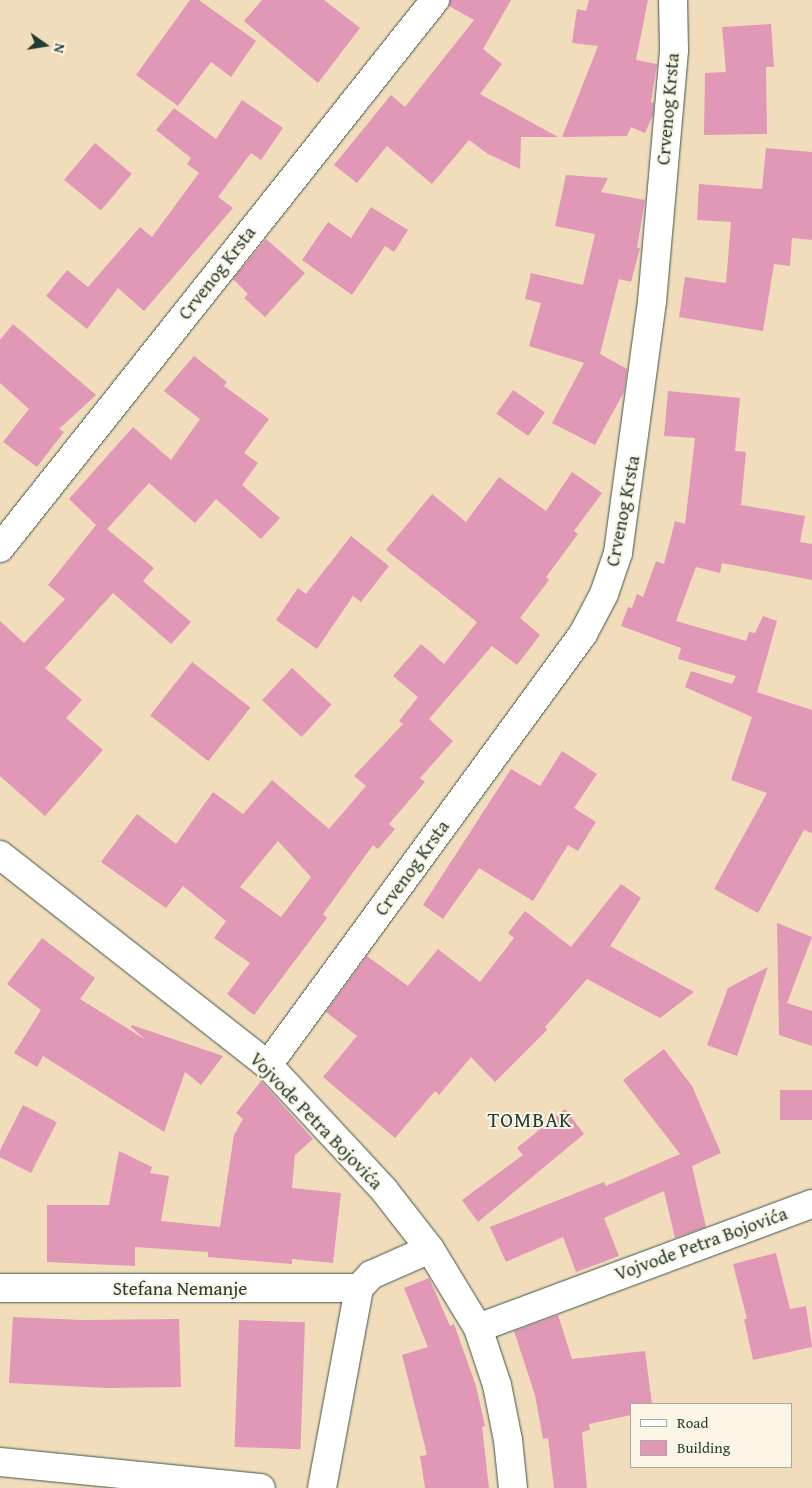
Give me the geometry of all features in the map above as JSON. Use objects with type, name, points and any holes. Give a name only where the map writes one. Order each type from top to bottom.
[{"type":"street","name":"Crvenog Krsta","points":[[0,548],[436,0]]},
{"type":"street","name":"Crvenog Krsta","points":[[268,1065],[583,634],[604,594],[618,553],[652,302],[674,50],[673,0]]},
{"type":"street","name":"Vojvode Petra Bojovića","points":[[0,855],[268,1065],[384,1190],[430,1249],[478,1328],[497,1385],[508,1440],[512,1488]]},
{"type":"street","name":"Vojvode Petra Bojovića","points":[[478,1328],[812,1204]]},
{"type":"street","points":[[322,1488],[359,1288],[371,1275],[430,1249]]},
{"type":"street","name":"Stefana Nemanje","points":[[0,1288],[359,1288]]},
{"type":"street","points":[[0,1462],[261,1488]]},
{"type":"building","points":[[190,0],[199,0],[256,41],[231,77],[211,62],[178,106],[136,75]]},
{"type":"building","points":[[262,0],[324,0],[360,28],[318,83],[244,21]]},
{"type":"building","points":[[450,0],[511,0],[483,49],[502,64],[480,94],[558,137],[521,137],[520,169],[488,154],[469,140],[432,184],[387,146],[357,183],[334,165],[391,95],[405,107],[474,20],[449,6]]},
{"type":"building","points":[[589,0],[648,0],[636,60],[657,64],[651,102],[654,103],[653,115],[645,133],[631,127],[627,136],[562,137],[598,46],[572,43],[577,9],[586,11]]},
{"type":"building","points":[[771,24],[774,67],[766,67],[767,134],[704,135],[705,73],[726,72],[722,27]]},
{"type":"building","points":[[242,100],[283,128],[261,160],[251,153],[218,197],[233,208],[144,311],[118,288],[87,329],[46,296],[67,270],[88,287],[140,227],[152,237],[199,173],[187,164],[191,158],[156,130],[174,108],[216,139]]},
{"type":"building","points":[[95,143],[132,174],[101,211],[64,180]]},
{"type":"building","points":[[766,148],[812,152],[812,240],[792,238],[790,266],[774,264],[763,331],[679,317],[685,277],[726,283],[731,222],[697,220],[699,184],[762,189]]},
{"type":"building","points":[[566,175],[608,178],[601,192],[645,200],[637,248],[640,248],[631,282],[619,279],[600,354],[627,369],[624,392],[595,445],[552,423],[584,363],[529,346],[541,303],[525,299],[531,273],[583,285],[595,234],[555,226]]},
{"type":"building","points":[[371,207],[408,230],[394,252],[385,246],[352,295],[302,260],[328,222],[351,238]]},
{"type":"building","points":[[266,239],[305,273],[265,317],[244,298],[248,294],[233,279]]},
{"type":"building","points":[[13,324],[96,395],[59,429],[64,432],[37,467],[3,442],[29,409],[0,383],[0,340]]},
{"type":"building","points":[[194,356],[227,382],[224,386],[269,419],[244,453],[258,463],[242,485],[280,518],[261,539],[216,499],[195,523],[149,483],[107,529],[154,568],[143,581],[191,622],[171,644],[113,593],[45,668],[82,700],[66,718],[103,750],[45,816],[0,776],[0,621],[24,643],[65,599],[48,585],[96,525],[69,499],[133,427],[171,460],[200,419],[164,391]]},
{"type":"building","points":[[513,390],[545,412],[528,436],[496,414]]},
{"type":"building","points":[[668,391],[740,398],[735,451],[746,452],[741,505],[805,516],[800,542],[812,544],[812,580],[722,563],[720,573],[696,567],[676,621],[746,641],[749,632],[755,633],[763,616],[777,621],[757,692],[812,710],[812,833],[804,830],[758,913],[714,889],[767,793],[731,780],[752,717],[685,687],[691,671],[732,684],[736,676],[678,659],[681,648],[621,626],[628,607],[632,608],[637,594],[643,597],[656,561],[664,564],[675,521],[685,524],[695,438],[664,436]]},
{"type":"building","points":[[572,472],[602,493],[574,531],[578,534],[546,577],[549,580],[520,618],[540,635],[517,665],[492,646],[429,719],[453,741],[420,778],[425,782],[389,824],[395,829],[378,849],[373,845],[323,914],[327,918],[254,1015],[227,994],[250,963],[214,938],[226,921],[183,886],[166,908],[101,862],[137,814],[176,844],[213,792],[243,814],[272,780],[329,829],[366,786],[354,776],[403,724],[399,721],[418,697],[393,676],[421,644],[444,664],[477,622],[386,550],[432,494],[466,522],[499,477],[546,511]],"holes":[[[278,841],[311,877],[281,917],[240,887]]]},
{"type":"building","points":[[351,536],[389,566],[361,602],[353,596],[317,649],[276,620],[298,588],[306,594]]},
{"type":"building","points":[[192,662],[250,708],[208,761],[150,716]]},
{"type":"building","points":[[292,668],[331,705],[301,737],[262,700]]},
{"type":"building","points":[[562,751],[597,774],[574,808],[596,822],[578,851],[568,845],[533,901],[479,868],[443,919],[423,905],[511,769],[540,786]]},
{"type":"building","points":[[621,884],[641,898],[610,946],[694,992],[660,1018],[587,979],[545,1027],[547,1030],[495,1082],[471,1057],[439,1095],[435,1091],[395,1138],[323,1077],[357,1036],[326,1012],[367,956],[408,986],[438,949],[480,982],[514,938],[508,933],[525,911],[571,947]]},
{"type":"building","points":[[777,923],[812,937],[787,1003],[812,1011],[812,1046],[779,1035]]},
{"type":"building","points":[[42,938],[95,978],[80,999],[146,1040],[131,1027],[132,1025],[223,1056],[201,1085],[185,1072],[164,1132],[43,1056],[37,1067],[14,1053],[41,1010],[7,984]]},
{"type":"building","points":[[768,967],[737,1056],[707,1045],[728,988]]},
{"type":"building","points":[[664,1049],[692,1086],[721,1153],[692,1166],[706,1227],[675,1238],[664,1191],[604,1218],[619,1256],[576,1272],[563,1237],[506,1262],[490,1227],[604,1182],[606,1186],[680,1154],[623,1080]]},
{"type":"building","points":[[261,1081],[313,1139],[295,1155],[292,1188],[341,1193],[333,1263],[292,1259],[292,1264],[208,1257],[208,1252],[135,1247],[135,1266],[47,1262],[47,1205],[109,1205],[119,1151],[152,1167],[150,1173],[169,1176],[161,1221],[220,1227],[234,1135],[243,1119],[236,1113]]},
{"type":"building","points":[[780,1090],[812,1090],[812,1120],[780,1120]]},
{"type":"building","points":[[23,1105],[57,1122],[31,1173],[0,1157],[0,1150]]},
{"type":"building","points":[[565,1109],[584,1134],[478,1222],[462,1200],[523,1155],[517,1148]]},
{"type":"building","points":[[776,1253],[790,1309],[806,1306],[812,1347],[753,1360],[744,1319],[747,1319],[733,1264]]},
{"type":"building","points":[[429,1278],[450,1326],[454,1324],[476,1386],[485,1426],[482,1427],[489,1488],[425,1488],[420,1456],[427,1455],[402,1355],[428,1347],[404,1288]]},
{"type":"building","points":[[558,1315],[572,1359],[645,1351],[652,1403],[630,1403],[630,1415],[589,1424],[590,1430],[582,1432],[587,1488],[554,1488],[548,1438],[543,1439],[535,1395],[514,1331]]},
{"type":"building","points":[[13,1317],[82,1320],[179,1319],[181,1387],[107,1388],[9,1383]]},
{"type":"building","points":[[239,1320],[305,1322],[301,1449],[235,1447]]},
{"type":"district","name":"TOMBAK","points":[[530,1120]]}]
